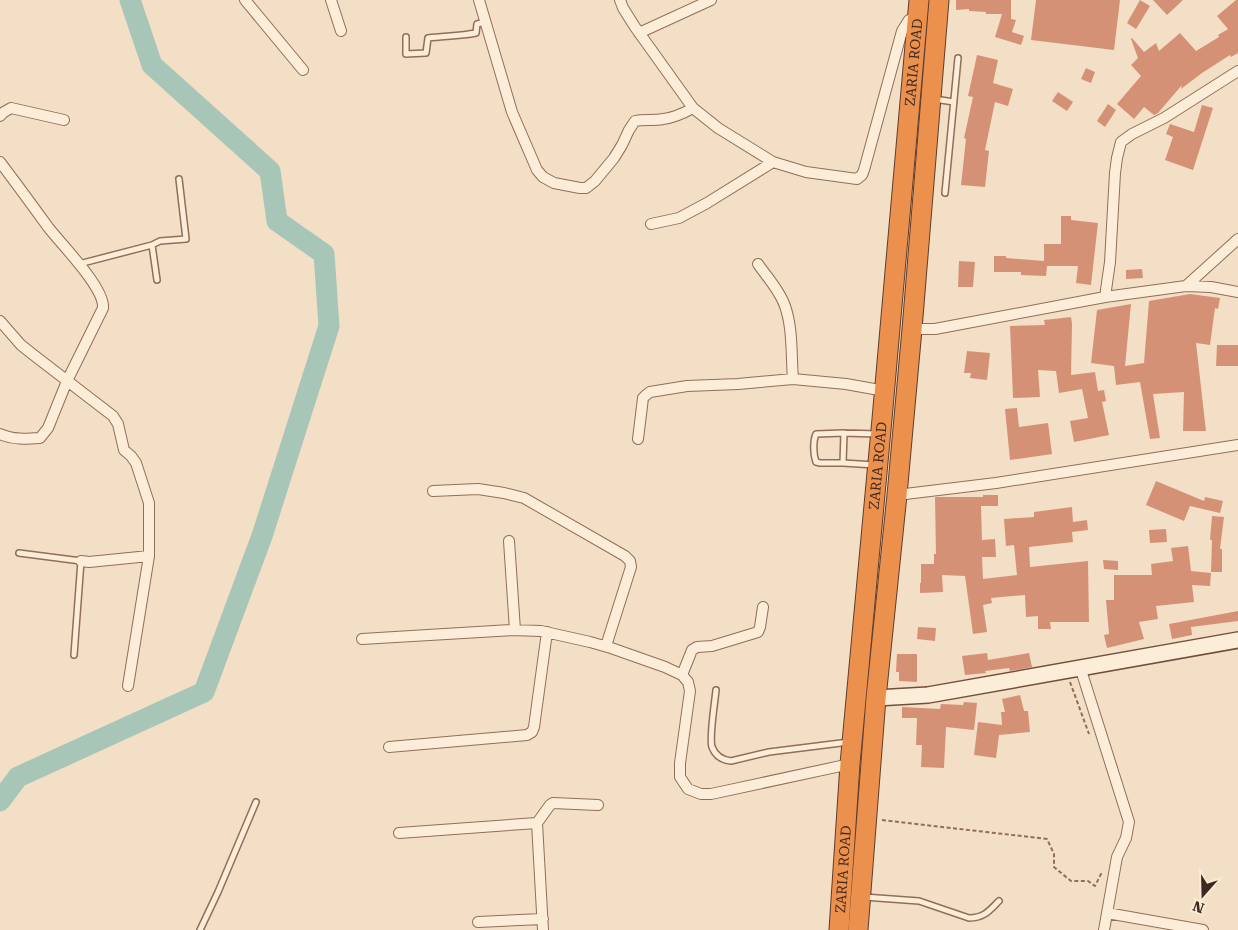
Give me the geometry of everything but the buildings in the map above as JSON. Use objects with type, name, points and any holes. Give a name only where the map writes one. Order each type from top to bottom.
[{"type":"highway","name":"ZARIA ROAD","points":[[839,930],[850,764],[882,427],[918,8]]},
{"type":"highway","points":[[858,930],[876,698],[904,420],[938,9]]},
{"type":"highway","points":[[882,427],[904,420]]},
{"type":"street","points":[[245,0],[303,70]]},
{"type":"street","points":[[330,0],[341,31]]},
{"type":"street","points":[[480,0],[512,112],[537,170],[543,177],[554,182],[586,188],[595,181],[614,158],[634,121],[662,119],[680,115],[693,108]]},
{"type":"street","points":[[620,0],[623,8],[639,32],[693,108],[718,128],[773,162],[806,172],[856,179],[862,175],[902,31],[918,8],[938,9]]},
{"type":"street","points":[[639,32],[711,0]]},
{"type":"street","points":[[1105,297],[1110,262],[1115,173],[1121,142],[1132,134],[1164,118],[1238,71]]},
{"type":"street","points":[[0,116],[11,108],[64,120]]},
{"type":"street","points":[[0,162],[49,228],[88,276],[104,302],[103,308],[67,381],[48,428],[40,438],[20,439],[0,434]]},
{"type":"street","points":[[651,224],[679,218],[773,162]]},
{"type":"street","points":[[1186,286],[1238,238]]},
{"type":"street","points":[[758,264],[785,305],[790,324],[793,379]]},
{"type":"street","points":[[912,329],[935,329],[1105,297],[1186,286],[1238,292]]},
{"type":"street","points":[[0,321],[21,345],[113,416],[118,424],[124,450],[136,464],[149,503],[149,556],[128,686]]},
{"type":"street","points":[[638,439],[643,398],[650,392],[687,386],[793,379],[846,384],[885,391]]},
{"type":"street","points":[[897,496],[996,483],[1238,445]]},
{"type":"street","points":[[433,491],[478,489],[524,498],[625,556],[630,561],[631,566],[606,646]]},
{"type":"street","points":[[510,541],[515,630]]},
{"type":"street","points":[[81,561],[89,562],[149,556]]},
{"type":"street","points":[[682,675],[692,650],[758,632],[763,608]]},
{"type":"street","points":[[362,639],[515,630],[541,631],[606,646],[665,667],[682,675],[688,682],[690,691],[680,762],[680,777],[688,789],[701,794],[712,794],[850,764]]},
{"type":"street","points":[[389,747],[527,735],[532,732],[547,632]]},
{"type":"street","points":[[876,698],[928,695],[1238,640]]},
{"type":"street","points":[[1073,669],[1129,822],[1126,838],[1117,857],[1104,930]]},
{"type":"street","points":[[478,922],[543,925],[537,823],[553,803],[598,805]]},
{"type":"street","points":[[399,834],[537,823]]},
{"type":"street","points":[[1107,913],[1203,930]]},
{"type":"lane","points":[[406,38],[406,54],[426,53],[428,38],[463,36],[476,33],[477,24],[486,22]]},
{"type":"lane","points":[[945,193],[958,58]]},
{"type":"lane","points":[[931,98],[954,102]]},
{"type":"lane","points":[[79,264],[152,245],[160,241],[186,239],[179,180]]},
{"type":"lane","points":[[152,245],[157,280]]},
{"type":"lane","points":[[878,465],[816,462],[814,458],[815,437],[816,434],[844,433],[882,427]]},
{"type":"lane","points":[[843,463],[844,433]]},
{"type":"lane","points":[[19,553],[81,561],[74,655]]},
{"type":"lane","points":[[716,690],[712,747],[718,756],[724,760],[769,752],[852,742]]},
{"type":"lane","points":[[200,930],[256,802]]},
{"type":"lane","points":[[860,897],[919,901],[969,918],[977,918],[985,914],[998,901]]},
{"type":"path","points":[[1073,669],[1089,736]]},
{"type":"path","points":[[866,818],[1047,839],[1054,854],[1054,867],[1071,881],[1088,881],[1095,886],[1103,870]]},
{"type":"waterway","points":[[0,801],[18,777],[204,692],[262,536],[329,326],[324,254],[277,221],[270,171],[152,65],[130,0]]}]
